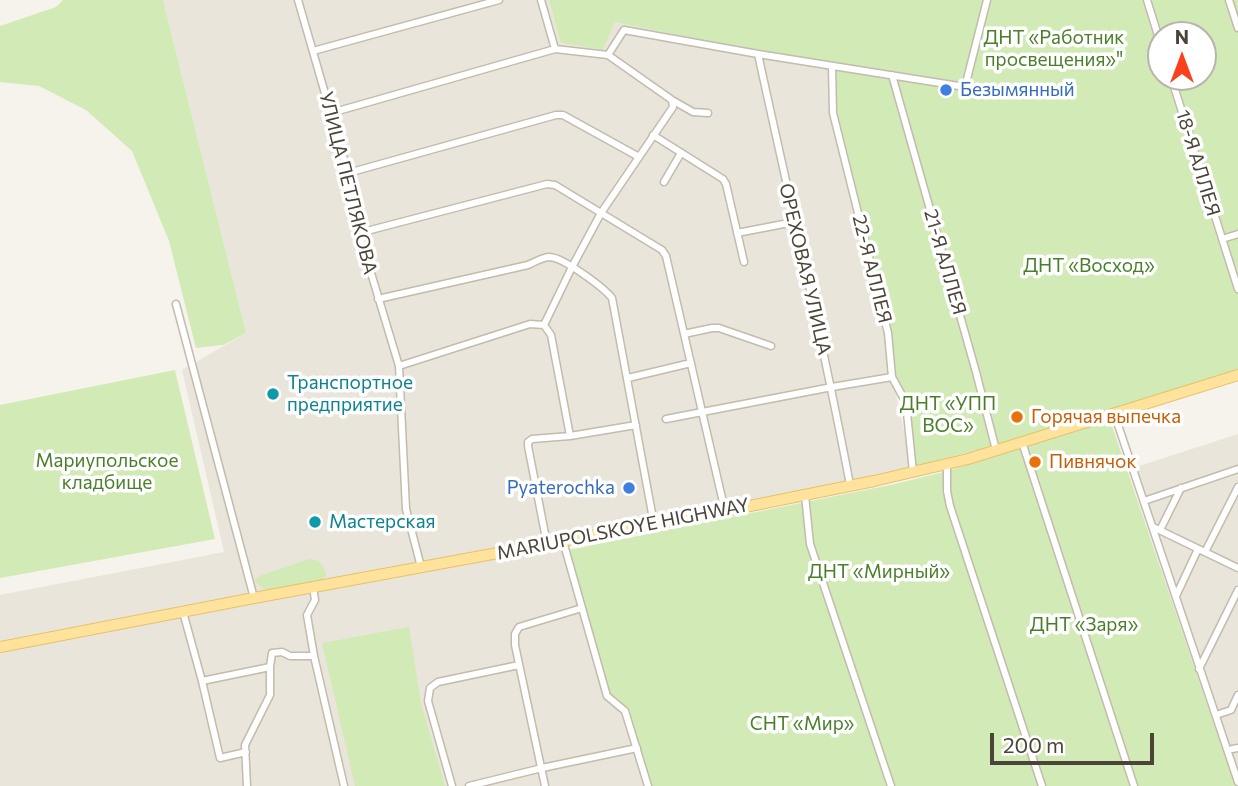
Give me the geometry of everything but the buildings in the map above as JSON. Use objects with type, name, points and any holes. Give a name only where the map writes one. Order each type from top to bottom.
[{"type":"main road","name":"MARIUPOLSKOYE HIGHWAY","points":[[0,647],[725,511],[913,472],[996,450],[1238,375]]},
{"type":"street","name":"УЛИЦА ПЕТЛЯКОВА","points":[[298,0],[348,173],[359,233],[399,366],[406,509],[421,567]]},
{"type":"street","points":[[313,51],[499,0]]},
{"type":"street","points":[[541,0],[555,49]]},
{"type":"street","points":[[608,55],[624,30],[965,87],[987,0]]},
{"type":"street","points":[[1147,0],[1154,21]]},
{"type":"street","points":[[1229,0],[1238,28]]},
{"type":"street","points":[[331,113],[555,49],[608,55],[672,100],[693,112],[708,113]]},
{"type":"street","name":"ОРЕХОВАЯ УЛИЦА","points":[[758,54],[832,387],[849,485]]},
{"type":"street","name":"22-Я АЛЛЕЯ","points":[[832,65],[833,113],[888,333],[892,377],[904,399],[913,472]]},
{"type":"street","name":"21-Я АЛЛЕЯ","points":[[892,75],[996,450]]},
{"type":"street","name":"18-Я АЛЛЕЯ","points":[[1175,91],[1238,289]]},
{"type":"street","points":[[544,325],[601,213],[673,107],[672,100]]},
{"type":"street","points":[[348,173],[556,115],[563,115],[639,157]]},
{"type":"street","points":[[653,135],[723,179],[744,262]]},
{"type":"street","points":[[664,183],[681,153]]},
{"type":"street","points":[[359,233],[547,184],[555,185],[662,250],[666,256],[725,511]]},
{"type":"street","points":[[737,233],[794,222]]},
{"type":"street","points":[[1222,239],[1238,234]]},
{"type":"street","points":[[378,299],[553,257],[606,290],[612,298],[654,524]]},
{"type":"street","points":[[176,304],[254,598]]},
{"type":"street","points":[[399,366],[530,324],[544,325]]},
{"type":"street","points":[[544,325],[551,335],[570,436]]},
{"type":"street","points":[[684,334],[719,328],[771,346]]},
{"type":"street","points":[[628,378],[691,363]]},
{"type":"street","points":[[666,419],[892,377]]},
{"type":"street","points":[[1114,413],[1144,501],[1157,529],[1199,669],[1238,782]]},
{"type":"street","points":[[547,544],[528,442],[532,439],[636,425]]},
{"type":"street","points":[[1022,442],[1134,786]]},
{"type":"street","points":[[947,464],[950,506],[1042,786]]},
{"type":"street","points":[[1144,501],[1238,469]]},
{"type":"street","points":[[1176,596],[1238,487]]},
{"type":"street","points":[[1157,529],[1181,488]]},
{"type":"street","points":[[805,495],[810,544],[891,786]]},
{"type":"street","points":[[1157,529],[1238,568]]},
{"type":"street","points":[[563,541],[607,696],[625,711],[648,786]]},
{"type":"street","points":[[313,587],[315,600],[307,615],[344,786]]},
{"type":"street","points":[[1199,669],[1238,590]]},
{"type":"street","points":[[545,786],[514,634],[519,627],[582,608]]},
{"type":"street","points":[[183,612],[220,758],[246,752]]},
{"type":"street","points":[[247,786],[245,745],[270,695],[272,653],[314,656]]},
{"type":"street","points":[[452,786],[428,701],[430,688],[438,682],[519,665]]},
{"type":"street","points":[[202,681],[270,667]]},
{"type":"street","points":[[1219,714],[1231,710],[1238,695]]},
{"type":"street","points":[[468,786],[637,748]]},
{"type":"shaded area","points":[[163,0],[549,0],[560,41],[603,50],[615,21],[832,66],[912,467],[563,541],[625,711],[648,786],[0,786],[0,595],[224,552],[182,370],[246,333]]},
{"type":"shaded area","points":[[1238,434],[1238,776],[1136,467]]},
{"type":"green space","points":[[63,0],[163,0],[246,333],[223,345],[196,348],[169,241],[132,151],[86,110],[39,86],[0,82],[0,26],[56,7]]},
{"type":"green space","points":[[549,0],[1238,0],[1238,369],[998,445],[912,467],[904,399],[890,357],[888,333],[833,113],[830,63],[761,52],[615,22],[603,50],[560,41]]},
{"type":"green space","name":"Мариупольское кладбище","points":[[175,370],[215,539],[0,578],[0,405]]},
{"type":"green space","points":[[1110,420],[1235,786],[649,786],[626,710],[608,696],[568,550],[895,484],[944,472]]},
{"type":"green space","points":[[309,559],[323,566],[326,576],[322,580],[271,590],[260,586],[255,580],[259,576]]},
{"type":"green space","points":[[409,627],[421,703],[445,786],[355,786],[322,643]]},
{"type":"place","name":"Безымянный","points":[[946,90]]},
{"type":"place","name":"Транспортное предприятие","points":[[273,394]]},
{"type":"place","name":"Горячая выпечка","points":[[1017,417]]},
{"type":"place","name":"Пивнячок","points":[[1035,462]]},
{"type":"place","name":"Pyaterochka","points":[[629,488]]},
{"type":"place","name":"Мастерская","points":[[315,522]]},
{"type":"park label","name":"ДНТ «Работник просвещения»\"","points":[[1054,49]]},
{"type":"park label","name":"ДНТ «Восход»","points":[[1089,266]]},
{"type":"park label","name":"ДНТ «УПП ВОС»","points":[[948,415]]},
{"type":"park label","name":"ДНТ «Мирный»","points":[[879,572]]},
{"type":"park label","name":"ДНТ «Заря»","points":[[1084,625]]},
{"type":"park label","name":"СНТ «Мир»","points":[[802,724]]}]
